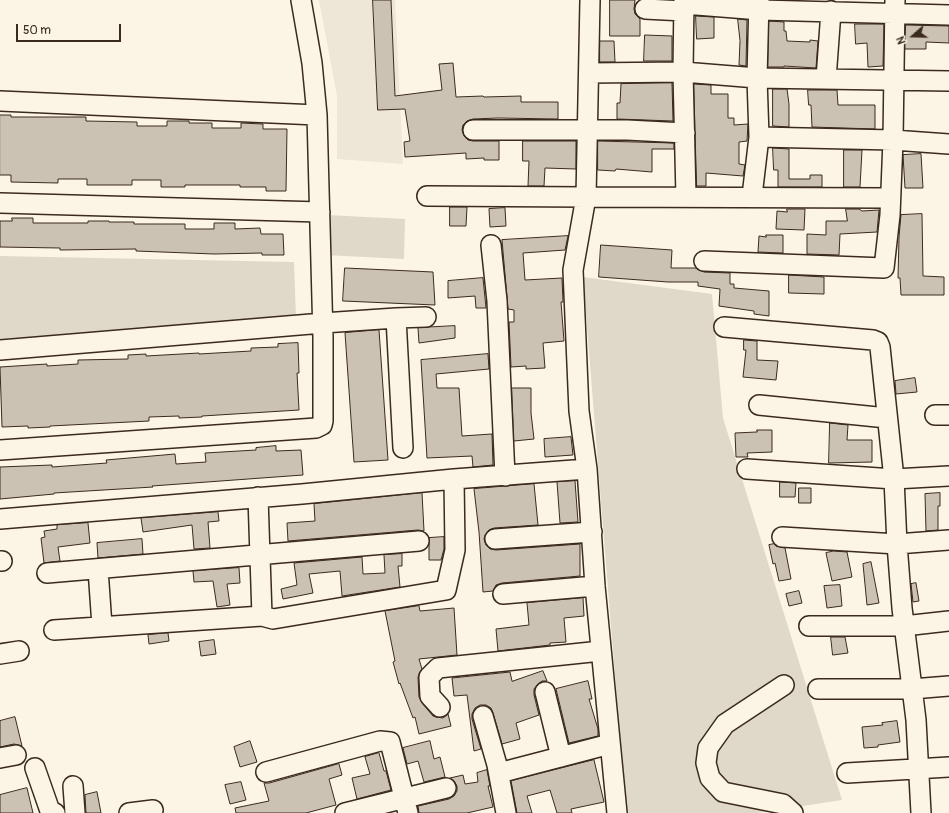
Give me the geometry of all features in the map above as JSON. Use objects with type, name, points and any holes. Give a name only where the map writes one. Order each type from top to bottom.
[{"type":"street","points":[[0,450],[319,427],[323,421],[317,115],[312,63],[301,0]]},
{"type":"street","points":[[590,0],[586,197],[573,270],[579,411],[587,469],[595,586],[610,744],[612,812]]},
{"type":"street","points":[[684,5],[683,72],[686,197]]},
{"type":"street","points":[[645,9],[684,5],[759,5],[831,11],[895,6],[949,15]]},
{"type":"street","points":[[752,196],[760,137],[757,78],[759,5]]},
{"type":"street","points":[[704,261],[884,268],[893,140],[895,6]]},
{"type":"street","points":[[826,79],[831,11]]},
{"type":"street","points":[[589,73],[683,72],[757,78],[894,81],[949,80]]},
{"type":"street","points":[[0,101],[317,115]]},
{"type":"street","points":[[473,130],[627,130],[685,133]]},
{"type":"street","points":[[760,137],[893,140],[949,144]]},
{"type":"street","points":[[427,196],[752,196],[890,198]]},
{"type":"street","points":[[0,203],[320,212]]},
{"type":"street","points":[[491,245],[497,301],[505,476]]},
{"type":"street","points":[[0,350],[322,323],[426,317]]},
{"type":"street","points":[[396,318],[403,448]]},
{"type":"street","points":[[724,327],[873,340],[878,342],[880,346],[894,479],[897,544],[904,626],[916,720],[921,813]]},
{"type":"street","points":[[759,405],[887,418]]},
{"type":"street","points":[[0,519],[258,498],[454,479],[587,469]]},
{"type":"street","points":[[747,469],[894,479],[949,476]]},
{"type":"street","points":[[54,630],[262,616],[273,618],[446,590],[454,550],[454,479]]},
{"type":"street","points":[[258,498],[262,616]]},
{"type":"street","points":[[495,539],[592,532]]},
{"type":"street","points":[[782,537],[897,544],[949,540]]},
{"type":"street","points":[[47,573],[260,556],[419,541]]},
{"type":"street","points":[[98,569],[102,626]]},
{"type":"street","points":[[503,594],[595,586]]},
{"type":"street","points":[[809,626],[904,626],[949,621]]},
{"type":"street","points":[[0,654],[19,651]]},
{"type":"street","points":[[440,707],[430,696],[429,677],[438,668],[601,651]]},
{"type":"street","points":[[784,685],[725,724],[708,748],[706,763],[710,778],[723,792],[783,804],[793,813]]},
{"type":"street","points":[[818,689],[912,689],[949,686]]},
{"type":"street","points":[[545,692],[561,757]]},
{"type":"street","points":[[483,716],[499,773],[506,813]]},
{"type":"street","points":[[266,772],[380,741],[390,742],[406,806]]},
{"type":"street","points":[[499,773],[610,744]]},
{"type":"street","points":[[847,773],[949,767]]},
{"type":"street","points":[[35,768],[50,812],[55,813]]},
{"type":"street","points":[[73,786],[74,813]]},
{"type":"street","points":[[345,813],[406,806],[446,788]]},
{"type":"street","points":[[129,813],[153,810]]},
{"type":"shaded area","points":[[319,0],[395,0],[403,164],[337,159],[337,96]]},
{"type":"shaded area","points":[[327,215],[405,219],[404,259],[325,255]]},
{"type":"shaded area","points":[[0,256],[294,262],[296,318],[0,341]]},
{"type":"shaded area","points":[[583,277],[712,294],[723,418],[842,800],[757,813],[626,813]]},
{"type":"building","points":[[373,0],[391,0],[395,96],[442,90],[439,64],[453,63],[456,97],[521,96],[521,102],[558,102],[558,119],[498,118],[473,119],[467,121],[463,125],[462,130],[464,136],[468,140],[499,141],[499,160],[484,160],[484,158],[466,159],[466,153],[405,157],[404,142],[410,141],[405,109],[378,110]]},
{"type":"building","points":[[610,0],[635,0],[635,14],[640,19],[640,36],[610,36]]},
{"type":"building","points":[[696,16],[714,17],[714,38],[697,39]]},
{"type":"building","points":[[738,19],[747,20],[746,66],[739,65],[740,41]]},
{"type":"building","points":[[769,21],[784,22],[784,31],[786,31],[787,41],[818,41],[816,68],[784,66],[768,67]]},
{"type":"building","points":[[855,24],[884,24],[883,66],[868,67],[867,43],[856,44]]},
{"type":"building","points":[[906,25],[949,26],[949,43],[926,42],[926,49],[905,49]]},
{"type":"building","points":[[645,35],[672,36],[672,61],[644,61]]},
{"type":"building","points":[[600,41],[614,41],[615,62],[600,62]]},
{"type":"building","points":[[672,83],[673,121],[617,119],[617,103],[620,103],[621,84]]},
{"type":"building","points":[[694,84],[711,85],[711,94],[728,94],[728,118],[734,118],[734,125],[748,124],[747,141],[739,142],[739,164],[745,165],[743,176],[706,173],[706,186],[697,186]]},
{"type":"building","points":[[773,89],[787,89],[789,104],[789,127],[773,126]]},
{"type":"building","points":[[808,90],[837,90],[838,105],[875,105],[875,129],[812,127],[811,105],[809,105]]},
{"type":"building","points":[[0,115],[11,115],[11,117],[86,117],[86,121],[137,122],[137,126],[167,126],[167,121],[189,121],[189,123],[212,123],[212,128],[241,128],[241,123],[263,124],[263,129],[287,129],[286,191],[266,191],[266,187],[240,187],[240,185],[185,185],[185,187],[161,187],[161,180],[132,180],[132,185],[87,185],[87,179],[58,179],[58,183],[11,182],[11,175],[0,175]]},
{"type":"building","points":[[523,141],[576,141],[576,169],[545,168],[544,186],[528,186],[529,161],[523,161]]},
{"type":"building","points":[[598,141],[674,143],[674,149],[652,149],[652,172],[616,169],[615,171],[598,170]]},
{"type":"building","points":[[773,148],[789,149],[789,179],[810,179],[810,175],[822,175],[822,187],[778,187],[778,170],[774,170]]},
{"type":"building","points":[[844,150],[862,150],[860,187],[844,187]]},
{"type":"building","points":[[921,154],[923,188],[905,188],[903,155]]},
{"type":"building","points":[[450,207],[467,207],[466,226],[450,226]]},
{"type":"building","points":[[505,208],[506,226],[490,227],[489,209]]},
{"type":"building","points":[[787,209],[805,209],[804,230],[776,229],[777,211],[787,212]]},
{"type":"building","points":[[846,209],[859,209],[862,211],[879,210],[877,232],[840,234],[839,255],[807,254],[807,234],[826,235],[826,221],[847,221]]},
{"type":"building","points":[[922,214],[923,276],[944,277],[944,295],[901,295],[900,278],[898,278],[901,215]]},
{"type":"building","points":[[12,218],[33,218],[33,223],[88,223],[88,221],[109,221],[134,222],[134,224],[185,224],[185,229],[214,229],[214,223],[235,223],[235,229],[260,228],[261,234],[283,234],[284,255],[262,255],[262,253],[214,254],[136,251],[136,249],[60,250],[60,248],[0,247],[0,221],[12,221]]},
{"type":"building","points":[[766,235],[783,235],[783,253],[758,252],[759,236],[766,237]]},
{"type":"building","points":[[568,236],[565,250],[523,253],[525,280],[562,278],[563,302],[561,302],[564,341],[543,343],[545,368],[526,369],[526,366],[511,367],[509,322],[514,322],[514,310],[508,309],[502,240]]},
{"type":"building","points":[[601,245],[672,250],[671,268],[696,268],[704,272],[730,273],[730,284],[734,284],[734,288],[769,291],[769,316],[754,314],[754,311],[719,306],[720,289],[698,286],[698,282],[668,282],[599,277]]},
{"type":"building","points":[[345,268],[433,272],[435,305],[343,301]]},
{"type":"building","points":[[789,275],[824,277],[824,294],[789,293]]},
{"type":"building","points":[[483,278],[486,308],[476,308],[475,296],[448,298],[448,281]]},
{"type":"building","points":[[455,326],[455,338],[419,343],[418,328]]},
{"type":"building","points":[[379,330],[388,460],[354,462],[345,333]]},
{"type":"building","points":[[744,340],[757,341],[757,360],[778,361],[776,380],[743,377],[746,350],[744,350]]},
{"type":"building","points":[[298,343],[299,373],[297,373],[299,410],[202,417],[149,417],[149,421],[50,427],[2,427],[0,367],[78,364],[78,360],[128,359],[128,355],[146,354],[146,356],[251,351],[251,348],[278,347],[278,344]]},
{"type":"building","points":[[488,354],[489,369],[436,374],[437,388],[459,388],[462,436],[492,434],[493,465],[473,467],[472,456],[427,458],[421,360]]},
{"type":"building","points":[[915,378],[917,392],[896,394],[895,381]]},
{"type":"building","points":[[512,388],[531,388],[531,413],[534,439],[514,441]]},
{"type":"building","points":[[830,423],[848,425],[847,440],[872,440],[872,462],[829,463]]},
{"type":"building","points":[[757,430],[772,430],[772,452],[747,453],[748,457],[736,457],[735,433],[757,432]]},
{"type":"building","points":[[571,437],[573,455],[545,457],[544,439]]},
{"type":"building","points":[[276,446],[276,451],[301,450],[303,475],[54,493],[0,499],[0,467],[52,465],[52,467],[107,463],[106,460],[175,454],[176,464],[206,462],[205,453],[256,450],[256,448]]},
{"type":"building","points":[[575,481],[578,522],[560,523],[557,482]]},
{"type":"building","points":[[780,482],[796,483],[795,497],[780,497]]},
{"type":"building","points":[[534,484],[538,525],[494,528],[489,530],[485,535],[484,539],[486,545],[490,549],[496,550],[580,544],[580,576],[502,583],[496,585],[493,591],[483,592],[479,532],[474,489]]},
{"type":"building","points":[[799,488],[811,488],[811,503],[799,503]]},
{"type":"building","points":[[422,493],[424,531],[418,530],[288,541],[287,523],[315,521],[314,504]]},
{"type":"building","points":[[940,493],[940,506],[938,506],[938,530],[926,531],[925,494]]},
{"type":"building","points":[[218,512],[219,521],[208,522],[210,548],[194,549],[192,525],[143,532],[141,518]]},
{"type":"building","points":[[88,523],[90,543],[58,547],[60,561],[44,563],[41,538],[45,537],[44,531],[57,529],[57,525]]},
{"type":"building","points":[[444,537],[444,549],[441,560],[429,560],[429,538]]},
{"type":"building","points":[[142,539],[143,554],[98,558],[97,543]]},
{"type":"building","points":[[774,544],[785,548],[791,579],[779,581],[775,563],[773,564],[769,545]]},
{"type":"building","points":[[834,551],[847,552],[852,577],[832,581],[826,553]]},
{"type":"building","points":[[402,554],[402,566],[398,566],[400,587],[342,596],[340,571],[309,574],[313,593],[283,599],[281,589],[297,585],[294,563],[362,557],[363,574],[385,573],[384,555]]},
{"type":"building","points":[[871,562],[879,603],[867,605],[863,564]]},
{"type":"building","points":[[239,568],[240,583],[227,584],[230,605],[217,607],[213,581],[194,582],[193,571]]},
{"type":"building","points":[[916,583],[919,601],[913,602],[911,584]]},
{"type":"building","points":[[840,585],[842,606],[827,608],[824,586]]},
{"type":"building","points":[[799,591],[802,603],[789,606],[786,594]]},
{"type":"building","points":[[583,598],[584,616],[564,618],[566,642],[498,651],[496,629],[529,625],[527,603]]},
{"type":"building","points":[[419,606],[420,611],[454,608],[457,655],[419,659],[422,669],[418,677],[419,697],[433,716],[443,718],[448,714],[451,726],[419,734],[415,717],[413,718],[400,683],[399,684],[393,662],[395,661],[385,611]]},
{"type":"building","points":[[168,633],[169,641],[149,644],[148,635]]},
{"type":"building","points":[[831,637],[845,637],[848,653],[833,655]]},
{"type":"building","points":[[214,640],[216,654],[201,656],[199,642]]},
{"type":"building","points":[[543,671],[547,681],[542,681],[534,689],[539,715],[516,723],[520,739],[502,744],[491,708],[486,705],[480,705],[475,708],[472,714],[472,719],[481,749],[474,751],[467,695],[454,696],[452,678],[510,672],[512,681]]},
{"type":"building","points":[[588,681],[592,699],[589,699],[598,729],[598,736],[569,743],[556,689]]},
{"type":"building","points":[[15,717],[22,746],[14,744],[0,747],[0,721]]},
{"type":"building","points":[[897,721],[900,742],[878,745],[878,747],[864,748],[862,727],[883,725],[882,723]]},
{"type":"building","points":[[250,741],[257,762],[240,767],[234,747]]},
{"type":"building","points":[[430,741],[434,759],[440,757],[445,777],[424,782],[418,761],[407,764],[403,748]]},
{"type":"building","points":[[379,753],[391,790],[357,799],[352,778],[370,774],[365,757]]},
{"type":"building","points":[[594,760],[604,802],[571,809],[572,813],[557,813],[550,790],[527,796],[532,813],[517,813],[511,781]]},
{"type":"building","points":[[339,764],[342,775],[329,779],[336,805],[306,813],[236,813],[235,808],[269,801],[264,783],[269,783]]},
{"type":"building","points":[[487,770],[490,786],[488,786],[493,807],[467,813],[419,813],[418,806],[449,799],[454,796],[457,791],[457,786],[450,778],[463,775],[465,784],[478,782],[477,773]]},
{"type":"building","points":[[241,782],[246,800],[230,804],[225,785]]},
{"type":"building","points":[[27,788],[33,813],[0,813],[0,795]]},
{"type":"building","points":[[97,792],[101,813],[86,813],[85,795]]}]
